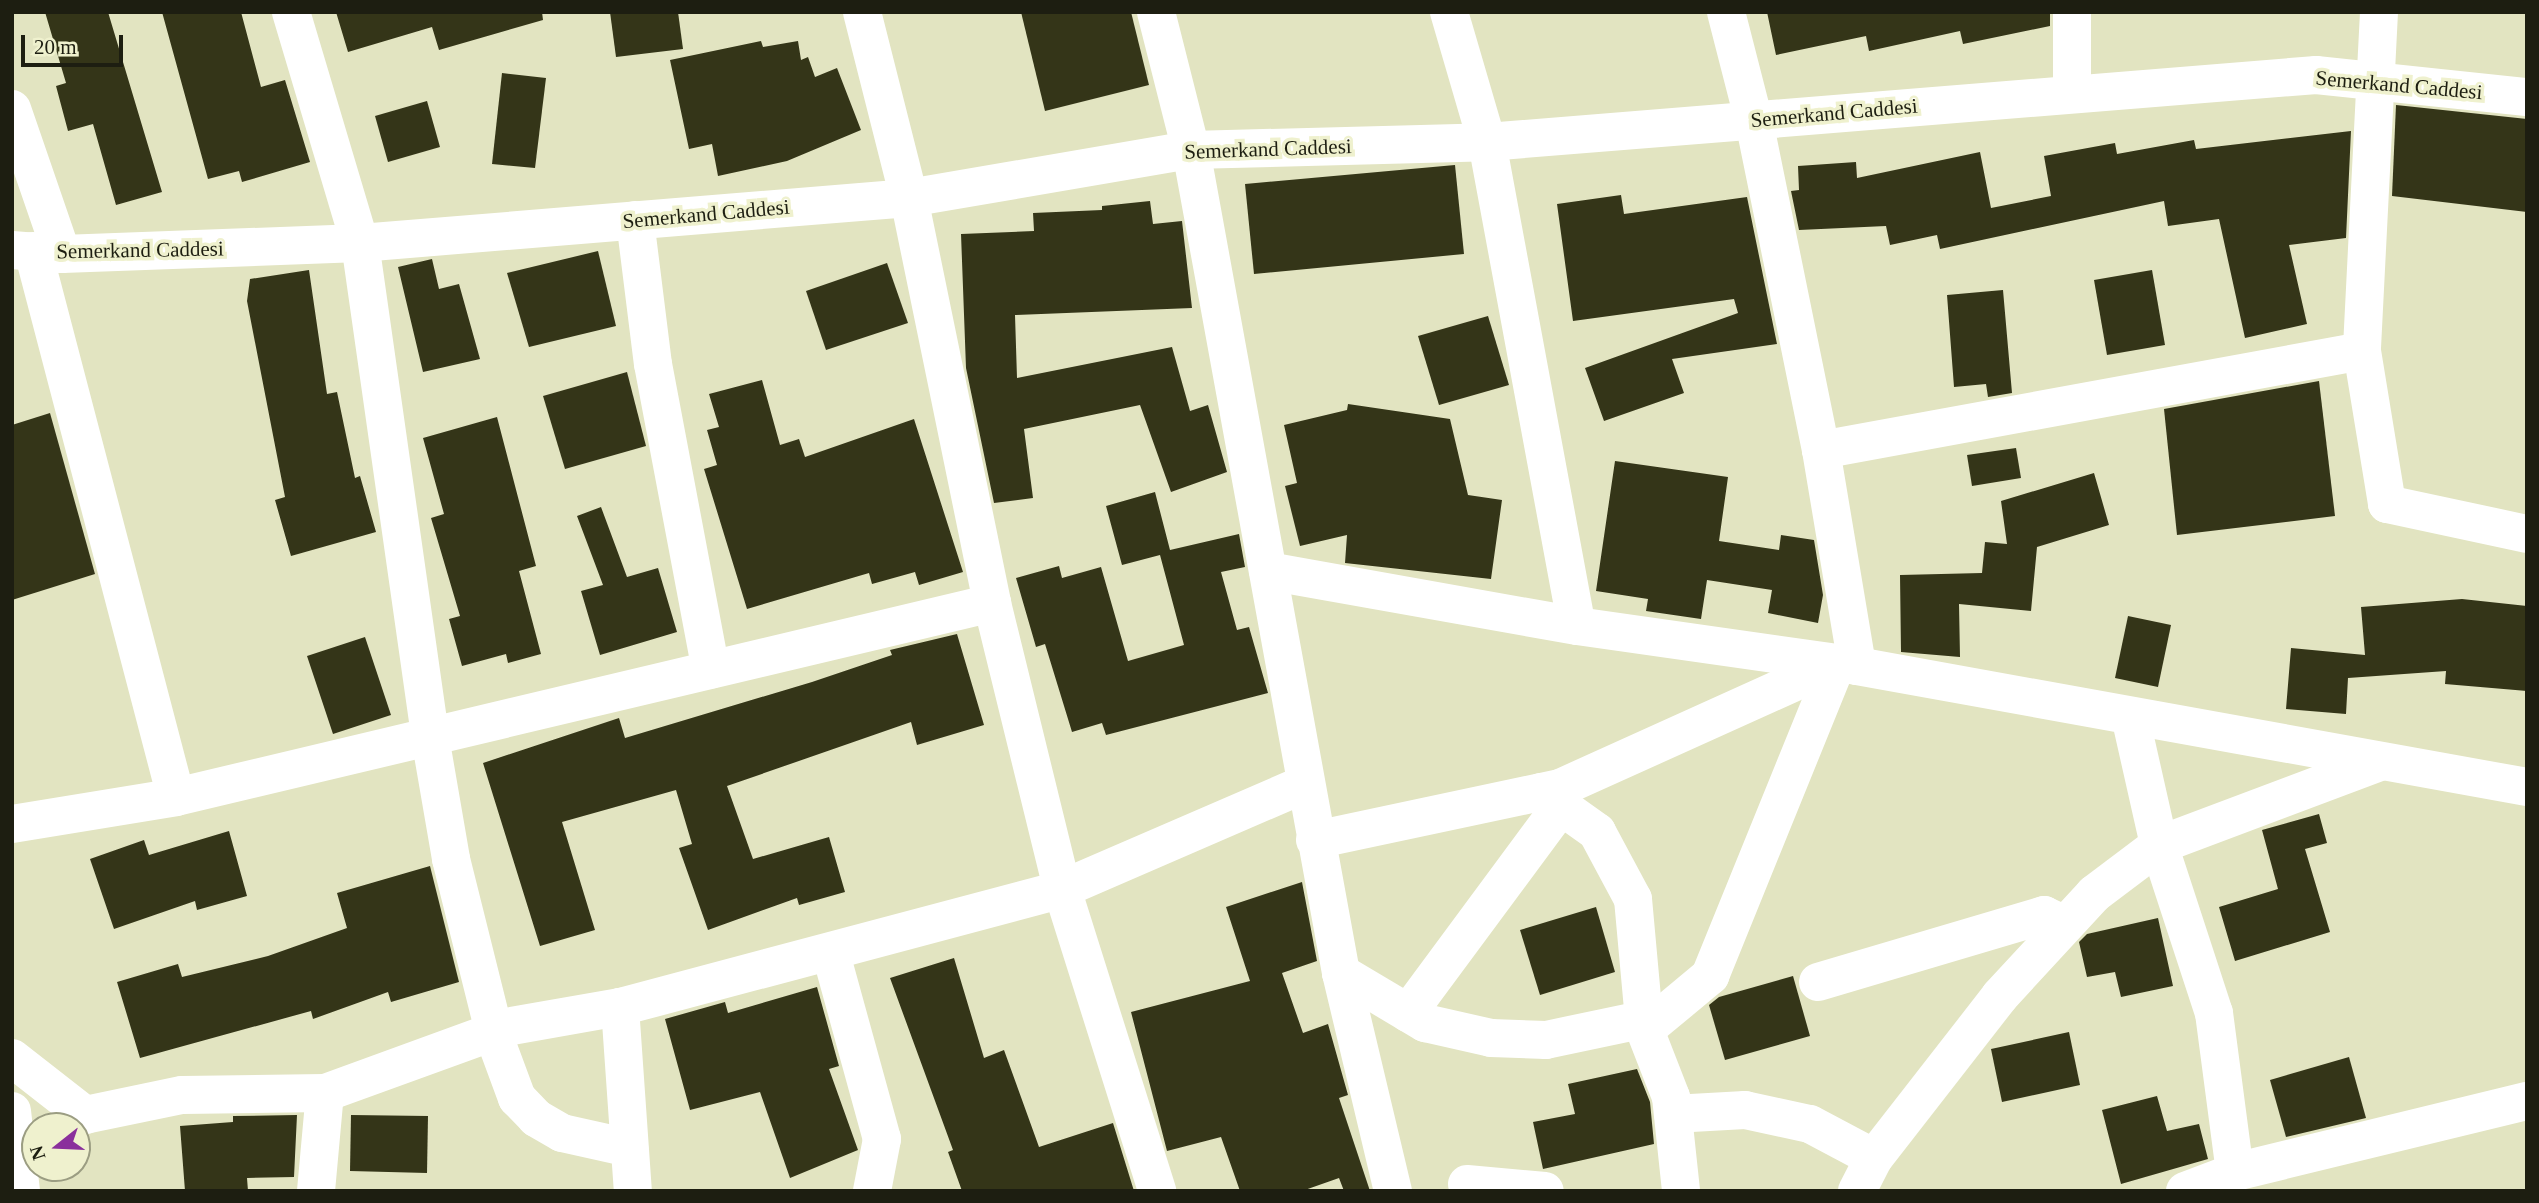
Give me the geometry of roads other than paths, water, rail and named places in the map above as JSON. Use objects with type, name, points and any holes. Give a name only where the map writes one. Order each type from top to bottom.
[{"type":"street","points":[[291,12],[360,243],[430,737],[451,859],[496,1032],[517,1098],[536,1118],[562,1133],[629,1148]]},
{"type":"street","points":[[862,12],[909,198],[992,603],[1062,889],[1157,1191]]},
{"type":"street","points":[[1156,12],[1191,150],[1341,973],[1393,1191]]},
{"type":"street","points":[[1449,12],[1487,142],[1577,626]]},
{"type":"street","points":[[1645,1030],[1710,976],[1843,664],[1821,450],[1754,121],[1726,12]]},
{"type":"street","points":[[2072,12],[2072,91]]},
{"type":"street","points":[[2379,12],[2362,351],[2387,504],[2527,534]]},
{"type":"street","name":"Semerkand Caddesi","points":[[36,252],[360,243],[909,198],[1191,150],[1487,142],[1754,121],[2072,91],[2316,75],[2527,97]]},
{"type":"street","points":[[12,109],[36,252],[176,797]]},
{"type":"street","points":[[635,220],[653,364],[711,670]]},
{"type":"street","points":[[1821,450],[2362,351]]},
{"type":"street","points":[[1268,571],[1577,626],[1843,664],[2527,787]]},
{"type":"street","points":[[12,824],[176,797],[992,603]]},
{"type":"street","points":[[1315,840],[1551,799],[1843,664]]},
{"type":"street","points":[[2130,716],[2159,845],[2214,1013],[2235,1172]]},
{"type":"street","points":[[1857,1191],[1874,1158],[2000,996],[2094,894],[2159,845],[2382,761]]},
{"type":"street","points":[[12,1058],[85,1115],[182,1095],[325,1093],[496,1032],[620,1007],[831,954],[1062,889],[1305,784]]},
{"type":"street","points":[[1408,1013],[1551,799]]},
{"type":"street","points":[[1551,799],[1597,832],[1633,899],[1645,1030]]},
{"type":"street","points":[[1818,982],[2044,915],[2064,925]]},
{"type":"street","points":[[831,954],[882,1139],[872,1191]]},
{"type":"street","points":[[1341,973],[1425,1023],[1491,1038],[1546,1040],[1641,1020],[1673,1114],[1681,1191]]},
{"type":"street","points":[[620,1007],[634,1191]]},
{"type":"street","points":[[316,1191],[325,1093]]},
{"type":"street","points":[[2185,1191],[2235,1172],[2527,1101]]},
{"type":"street","points":[[1673,1114],[1745,1110],[1810,1124],[1874,1158]]},
{"type":"street","points":[[12,1111],[21,1191]]},
{"type":"street","points":[[1467,1184],[1545,1191]]}]
